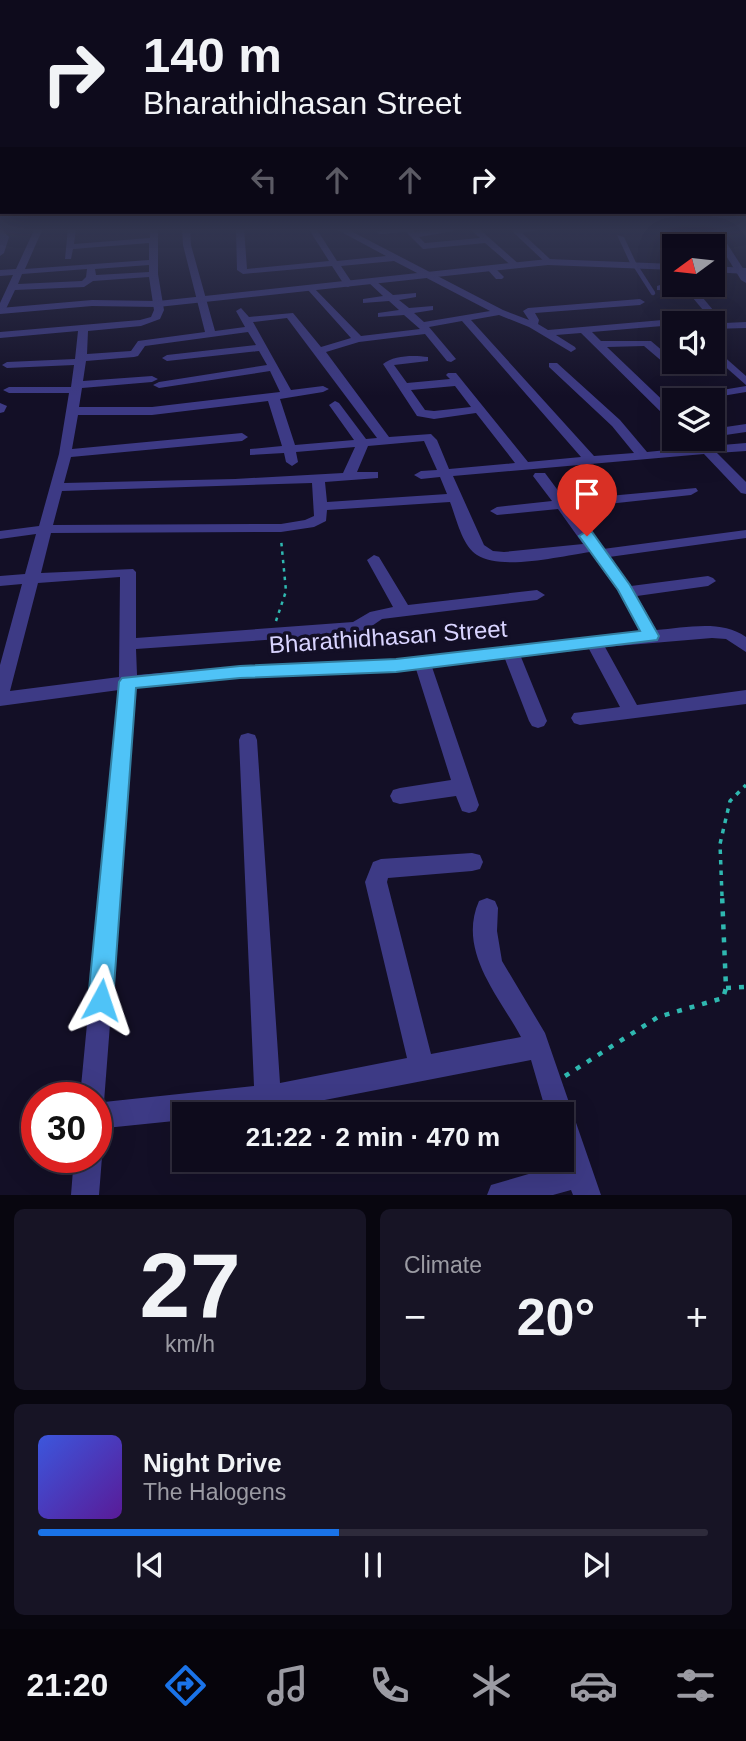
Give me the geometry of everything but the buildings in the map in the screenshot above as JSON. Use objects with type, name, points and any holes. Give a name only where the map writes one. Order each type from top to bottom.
[{"type":"street","points":[[1,310],[15,284]]},
{"type":"street","points":[[0,292],[84,284]]},
{"type":"street","points":[[0,335],[153,321],[158,316],[155,284]]},
{"type":"street","points":[[199,284],[211,334]]},
{"type":"street","points":[[1,310],[92,303],[158,304],[348,284]]},
{"type":"street","points":[[375,284],[424,328],[451,359]]},
{"type":"street","points":[[444,284],[533,325],[572,349]]},
{"type":"street","points":[[311,288],[358,339]]},
{"type":"street","points":[[657,290],[662,289]]},
{"type":"street","points":[[366,301],[413,295]]},
{"type":"street","points":[[533,325],[534,320],[526,312],[528,311],[640,302]]},
{"type":"street","points":[[381,315],[430,308]]},
{"type":"street","points":[[319,351],[358,339],[500,312]]},
{"type":"street","points":[[7,365],[134,354],[142,343],[211,334],[246,320],[290,315],[386,441]]},
{"type":"street","points":[[466,319],[590,460]]},
{"type":"street","points":[[246,320],[287,395]]},
{"type":"street","points":[[546,333],[662,323]]},
{"type":"street","points":[[725,326],[746,325]]},
{"type":"street","points":[[0,698],[65,454],[83,328]]},
{"type":"street","points":[[583,329],[662,406]]},
{"type":"street","points":[[599,344],[647,343],[662,356]]},
{"type":"street","points":[[167,358],[262,347]]},
{"type":"street","points":[[424,359],[388,363],[421,412],[426,415],[480,410]]},
{"type":"street","points":[[725,362],[746,382]]},
{"type":"street","points":[[553,365],[616,423],[644,456]]},
{"type":"street","points":[[9,390],[155,382],[274,367]]},
{"type":"street","points":[[402,387],[454,378],[524,466]]},
{"type":"street","points":[[72,411],[152,411],[323,389]]},
{"type":"street","points":[[725,392],[746,389]]},
{"type":"street","points":[[273,397],[291,456]]},
{"type":"street","points":[[335,405],[363,443]]},
{"type":"street","points":[[725,431],[746,428]]},
{"type":"street","points":[[65,454],[242,437]]},
{"type":"street","points":[[254,452],[291,456],[363,443],[427,437],[431,440],[480,550],[489,555],[598,550],[746,534]]},
{"type":"street","points":[[346,477],[357,460],[363,443]]},
{"type":"street","points":[[725,448],[746,446]]},
{"type":"street","points":[[421,475],[697,451]]},
{"type":"street","points":[[709,451],[746,490]]},
{"type":"street","points":[[56,487],[373,475]]},
{"type":"street","points":[[540,477],[598,550],[627,592],[651,636]]},
{"type":"street","points":[[0,535],[45,529],[281,528],[309,524],[321,518],[318,479]]},
{"type":"street","points":[[497,511],[691,491]]},
{"type":"street","points":[[321,506],[455,498]]},
{"type":"street","points":[[374,560],[404,612]]},
{"type":"street","points":[[0,581],[128,572],[128,682],[94,1082]]},
{"type":"street","points":[[627,592],[708,581]]},
{"type":"street","points":[[130,644],[358,628],[375,615],[537,595]]},
{"type":"street","name":"Bharathidhasan Street","points":[[0,698],[128,682],[240,672],[422,662],[651,636],[712,632],[730,634],[746,646]]},
{"type":"street","points":[[594,642],[632,712]]},
{"type":"street","points":[[512,652],[538,721]]},
{"type":"street","points":[[400,796],[465,796],[422,662]]},
{"type":"street","points":[[580,718],[746,697]]},
{"type":"street","points":[[248,740],[268,1098]]},
{"type":"street","points":[[422,1069],[376,882],[377,875],[381,869],[396,866],[472,862]]},
{"type":"street","points":[[487,908],[486,949],[496,978],[531,1030],[556,1102]]},
{"type":"street","points":[[112,1114],[268,1098],[538,1046]]},
{"type":"street","points":[[501,1195],[583,1185],[574,1157]]},
{"type":"street","points":[[85,1195],[87,1173]]},
{"type":"lane","points":[[652,284],[657,290]]},
{"type":"path","points":[[274,635],[286,591],[281,528]]},
{"type":"path","points":[[551,1085],[658,1017],[723,998],[726,988],[720,844],[730,801],[746,785]]},
{"type":"path","points":[[726,988],[746,987]]},
{"type":"route","points":[[101,1000],[128,682],[240,672],[396,665],[651,636],[625,589],[587,536]]}]
